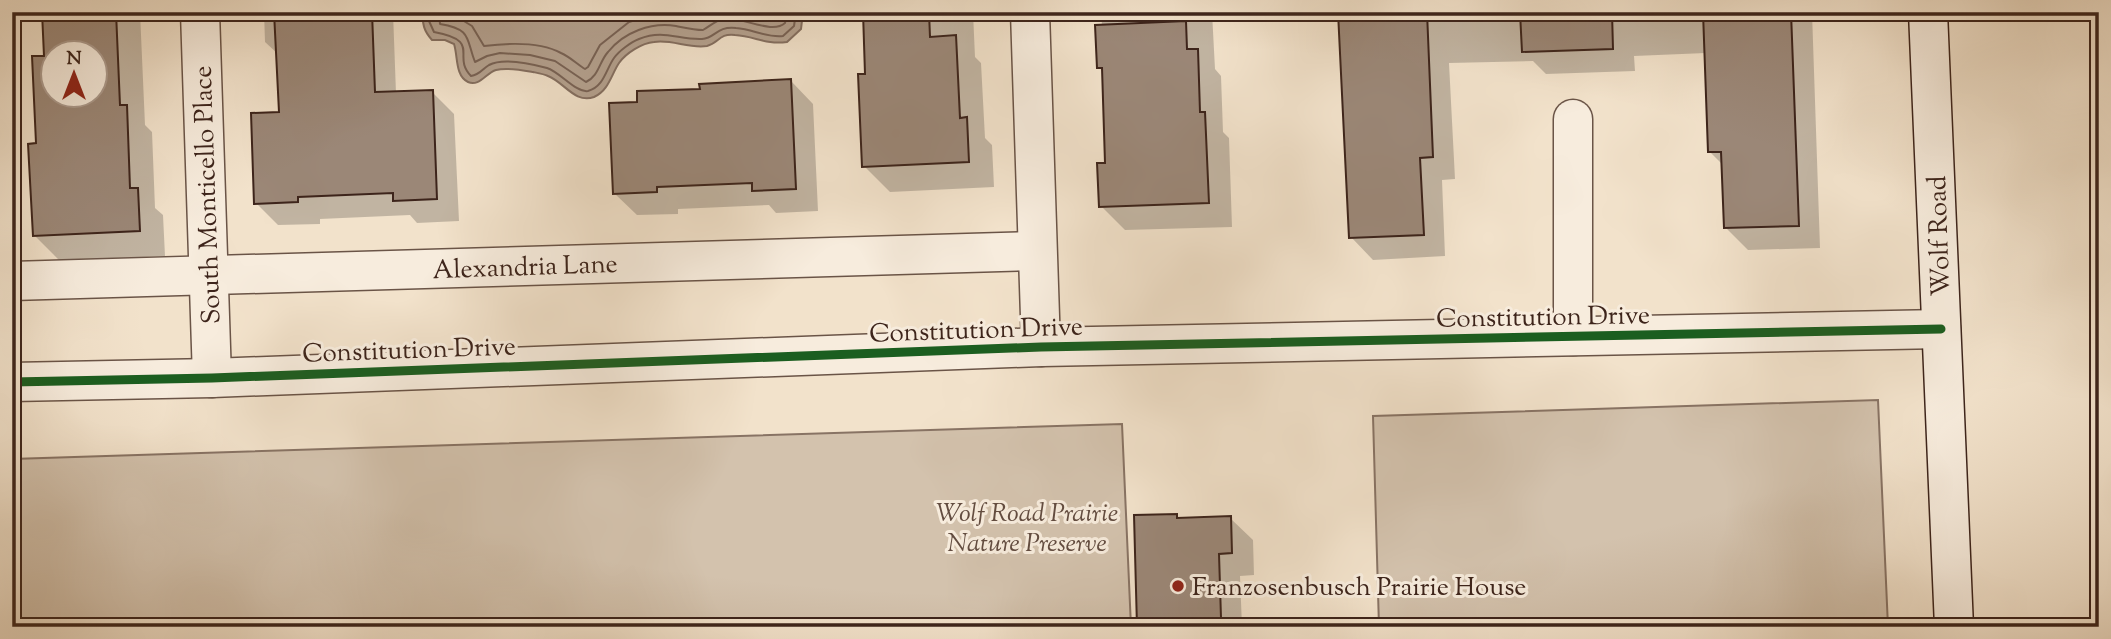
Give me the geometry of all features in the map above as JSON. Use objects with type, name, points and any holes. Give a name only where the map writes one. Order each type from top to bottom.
[{"type":"street","name":"South Monticello Place","points":[[200,12],[212,378]]},
{"type":"street","points":[[1030,12],[1041,347]]},
{"type":"street","name":"Wolf Road","points":[[1928,12],[1954,627]]},
{"type":"street","points":[[1573,119],[1573,336]]},
{"type":"street","name":"Alexandria Lane","points":[[12,281],[1037,251]]},
{"type":"street","name":"Constitution Drive","points":[[12,382],[212,378],[1041,347],[1941,329]]},
{"type":"green space","points":[[1878,400],[1888,627],[1379,627],[1373,416]]},
{"type":"green space","name":"Wolf Road Prairie Nature Preserve","points":[[1122,424],[1131,627],[12,627],[12,459]]},
{"type":"water","points":[[423,12],[803,12],[801,29],[787,42],[730,35],[707,46],[661,41],[644,44],[622,59],[599,94],[581,98],[546,75],[519,70],[496,70],[476,83],[468,82],[459,71],[454,44],[445,40],[432,40],[424,27]]},
{"type":"building","points":[[42,12],[116,12],[120,105],[127,105],[130,188],[138,188],[140,231],[33,236],[28,144],[36,143],[32,56],[38,56],[38,108],[108,108],[108,38],[43,38]]},
{"type":"building","points":[[274,12],[372,12],[375,92],[433,90],[437,199],[393,201],[393,193],[298,197],[298,202],[254,204],[251,113],[279,112]]},
{"type":"building","points":[[863,12],[929,12],[930,37],[956,35],[960,118],[967,117],[969,162],[862,167],[858,74],[865,74]]},
{"type":"building","points":[[1338,12],[1427,12],[1433,157],[1420,158],[1424,235],[1349,238]]},
{"type":"building","points":[[1520,12],[1612,12],[1613,49],[1522,52]]},
{"type":"building","points":[[1703,12],[1791,12],[1799,226],[1724,228],[1721,152],[1708,152]]},
{"type":"building","points":[[1186,21],[1187,49],[1198,49],[1200,112],[1205,112],[1209,203],[1099,207],[1097,163],[1105,163],[1102,68],[1097,68],[1095,25]]},
{"type":"building","points":[[791,79],[796,189],[752,191],[752,183],[657,187],[657,192],[613,194],[609,103],[637,102],[637,91],[700,89],[699,84]]},
{"type":"building","name":"Franzosenbusch Prairie House","points":[[1177,514],[1177,518],[1231,516],[1232,553],[1219,554],[1221,618],[1203,619],[1203,627],[1137,627],[1134,515]]},
{"type":"cycle path","points":[[12,382],[212,378],[1041,347],[1941,329]]},
{"type":"place","name":"Franzosenbusch Prairie House","points":[[1178,586]]}]
